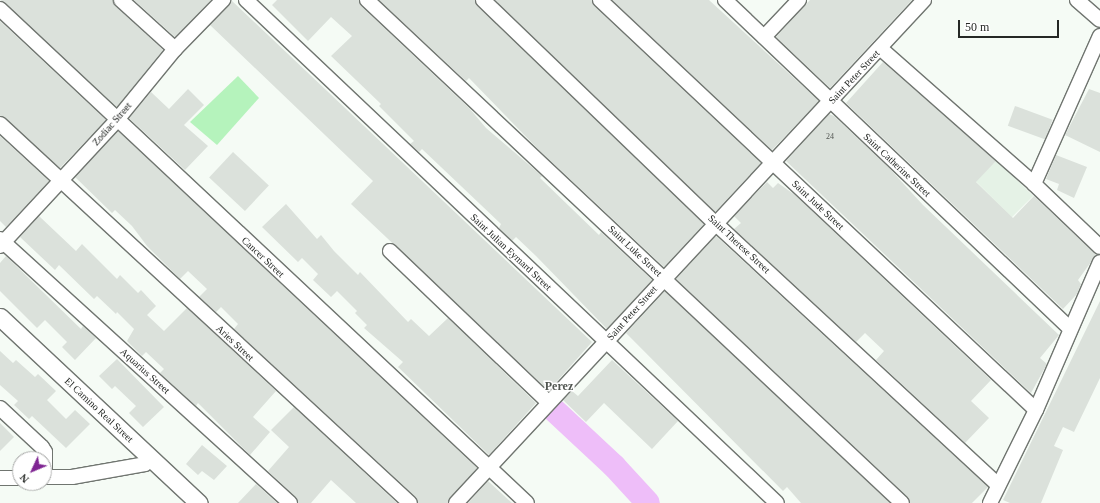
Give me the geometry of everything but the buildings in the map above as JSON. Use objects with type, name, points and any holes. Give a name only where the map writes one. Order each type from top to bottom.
[{"type":"street","points":[[120,0],[175,49]]},
{"type":"street","name":"Zodiac Street","points":[[1,242],[61,182],[116,121],[175,49],[223,0]]},
{"type":"street","name":"Saint Julian Eymard Street","points":[[246,0],[777,503]]},
{"type":"street","name":"Saint Luke Street","points":[[367,0],[902,503]]},
{"type":"street","name":"Saint Therese Street","points":[[483,0],[717,224],[998,485]]},
{"type":"street","name":"Saint Jude Street","points":[[600,0],[1036,410]]},
{"type":"street","name":"Saint Catherine Street","points":[[725,0],[1071,329]]},
{"type":"street","points":[[764,37],[799,0]]},
{"type":"street","name":"Saint Peter Street","points":[[456,503],[548,402],[606,342],[664,278],[717,224],[924,0]]},
{"type":"street","points":[[1076,0],[1100,20]]},
{"type":"street","name":"Cancer Street","points":[[0,9],[116,121],[527,503]]},
{"type":"street","points":[[1034,184],[1100,36]]},
{"type":"street","points":[[880,48],[1034,184],[1100,247]]},
{"type":"street","name":"Aries Street","points":[[0,124],[410,503]]},
{"type":"street","name":"Aquarius Street","points":[[1,242],[290,503]]},
{"type":"street","points":[[390,251],[548,402]]},
{"type":"street","points":[[990,503],[1036,410],[1100,262]]},
{"type":"street","name":"El Camino Real Street","points":[[0,316],[199,503]]},
{"type":"street","points":[[0,408],[42,447],[44,451]]},
{"type":"street","points":[[52,477],[72,477],[144,464],[150,458]]},
{"type":"street","points":[[0,478],[12,478]]},
{"type":"shaded area","points":[[997,160],[1033,196],[1012,217],[976,181]]},
{"type":"green space","points":[[238,76],[259,98],[217,145],[190,122]]},
{"type":"waterway","points":[[555,411],[614,466],[648,503]]},
{"type":"district","name":"Perez","points":[[559,387]]}]
